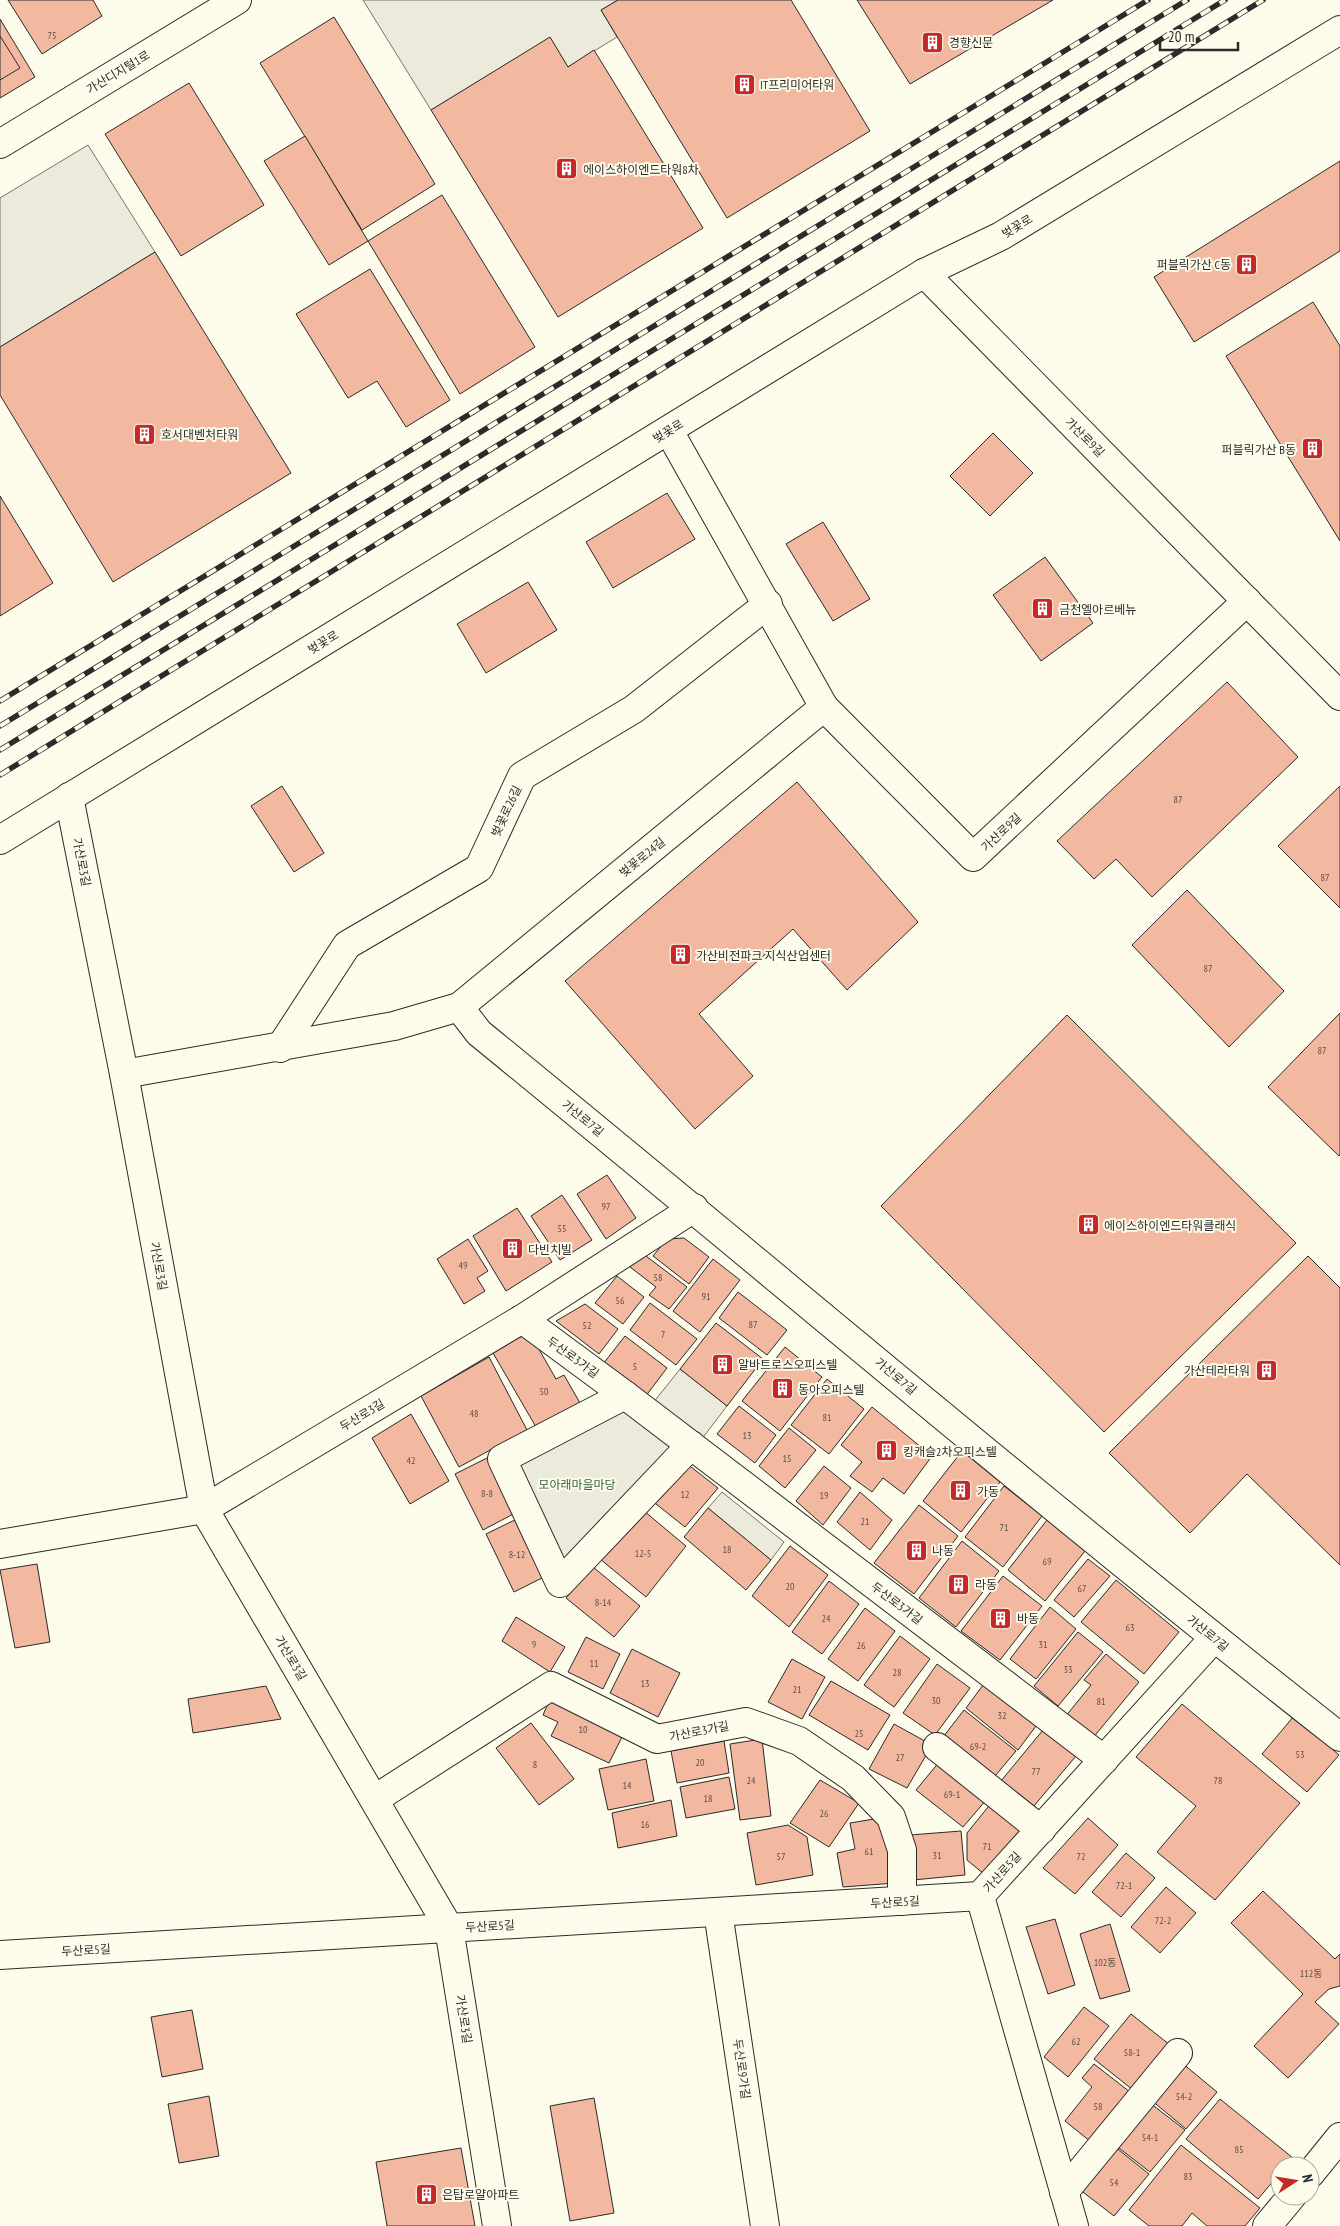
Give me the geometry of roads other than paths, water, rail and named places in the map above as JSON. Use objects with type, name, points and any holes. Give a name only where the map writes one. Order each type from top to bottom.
[{"type":"street","name":"가산디지털1로","points":[[0,144],[236,0]]},
{"type":"street","name":"벚꽃로","points":[[0,840],[669,431],[924,272],[1001,236],[1340,30]]},
{"type":"street","name":"가산로9길","points":[[924,272],[1340,696]]},
{"type":"street","points":[[669,431],[768,604],[824,707]]},
{"type":"street","name":"가산로9길","points":[[824,707],[973,857],[1247,601]]},
{"type":"street","name":"벚꽃로26길","points":[[280,1048],[347,945],[479,868],[522,776],[634,710],[768,604]]},
{"type":"street","name":"벚꽃로24길","points":[[459,1007],[824,707]]},
{"type":"street","name":"가산로3길","points":[[69,798],[124,1074],[204,1510],[449,1928],[496,2226]]},
{"type":"street","points":[[124,1074],[280,1048],[394,1026],[459,1007]]},
{"type":"street","name":"가산로7길","points":[[459,1007],[479,1033],[694,1208],[1214,1638],[1340,1737]]},
{"type":"street","name":"두산로3길","points":[[0,1544],[204,1510],[522,1319],[694,1208]]},
{"type":"street","name":"두산로3가길","points":[[522,1319],[691,1445],[1104,1760]]},
{"type":"street","points":[[625,1395],[502,1459],[560,1583],[691,1445]]},
{"type":"street","name":"가산로5길","points":[[1074,2226],[980,1896],[1214,1638]]},
{"type":"street","name":"가산로3가길","points":[[375,1799],[551,1686],[657,1739],[746,1722],[798,1741],[853,1778],[891,1817],[902,1850],[902,1901]]},
{"type":"street","points":[[937,1748],[1040,1830]]},
{"type":"street","name":"두산로5길","points":[[0,1955],[980,1896]]},
{"type":"street","name":"두산로9가길","points":[[718,1912],[765,2226]]},
{"type":"street","points":[[1064,2192],[1178,2052]]},
{"type":"street","points":[[1320,2162],[1340,2137]]},
{"type":"street","points":[[1267,2226],[1284,2206]]},
{"type":"railway","points":[[0,701],[1148,0]]},
{"type":"railway","points":[[0,726],[1187,0]]},
{"type":"railway","points":[[0,750],[1225,0]]},
{"type":"railway","points":[[0,775],[1263,0]]},
{"type":"place","name":"경향신문","points":[[933,42]]},
{"type":"place","name":"IT프리미어타워","points":[[744,84]]},
{"type":"place","name":"에이스하이엔드타워8차","points":[[567,169]]},
{"type":"place","name":"퍼블릭가산 C동","points":[[1247,264]]},
{"type":"place","name":"호서대벤처타워","points":[[145,434]]},
{"type":"place","name":"퍼블릭가산 B동","points":[[1312,449]]},
{"type":"place","name":"금천엘아르베뉴","points":[[1043,609]]},
{"type":"place","name":"가산비전파크 지식산업센터","points":[[680,955]]},
{"type":"place","name":"에이스하이엔드타워클래식","points":[[1088,1225]]},
{"type":"place","name":"다빈치빌","points":[[512,1249]]},
{"type":"place","name":"알바트로스오피스텔","points":[[722,1364]]},
{"type":"place","name":"가산테라타워","points":[[1266,1370]]},
{"type":"place","name":"동아오피스텔","points":[[782,1389]]},
{"type":"place","name":"킹캐슬2차오피스텔","points":[[887,1451]]},
{"type":"place","name":"가동","points":[[961,1491]]},
{"type":"place","name":"나동","points":[[916,1550]]},
{"type":"place","name":"라동","points":[[959,1584]]},
{"type":"place","name":"바동","points":[[1001,1618]]},
{"type":"place","name":"은탑로얄아파트","points":[[426,2194]]},
{"type":"park label","name":"모아래마을마당","points":[[577,1484]]}]
